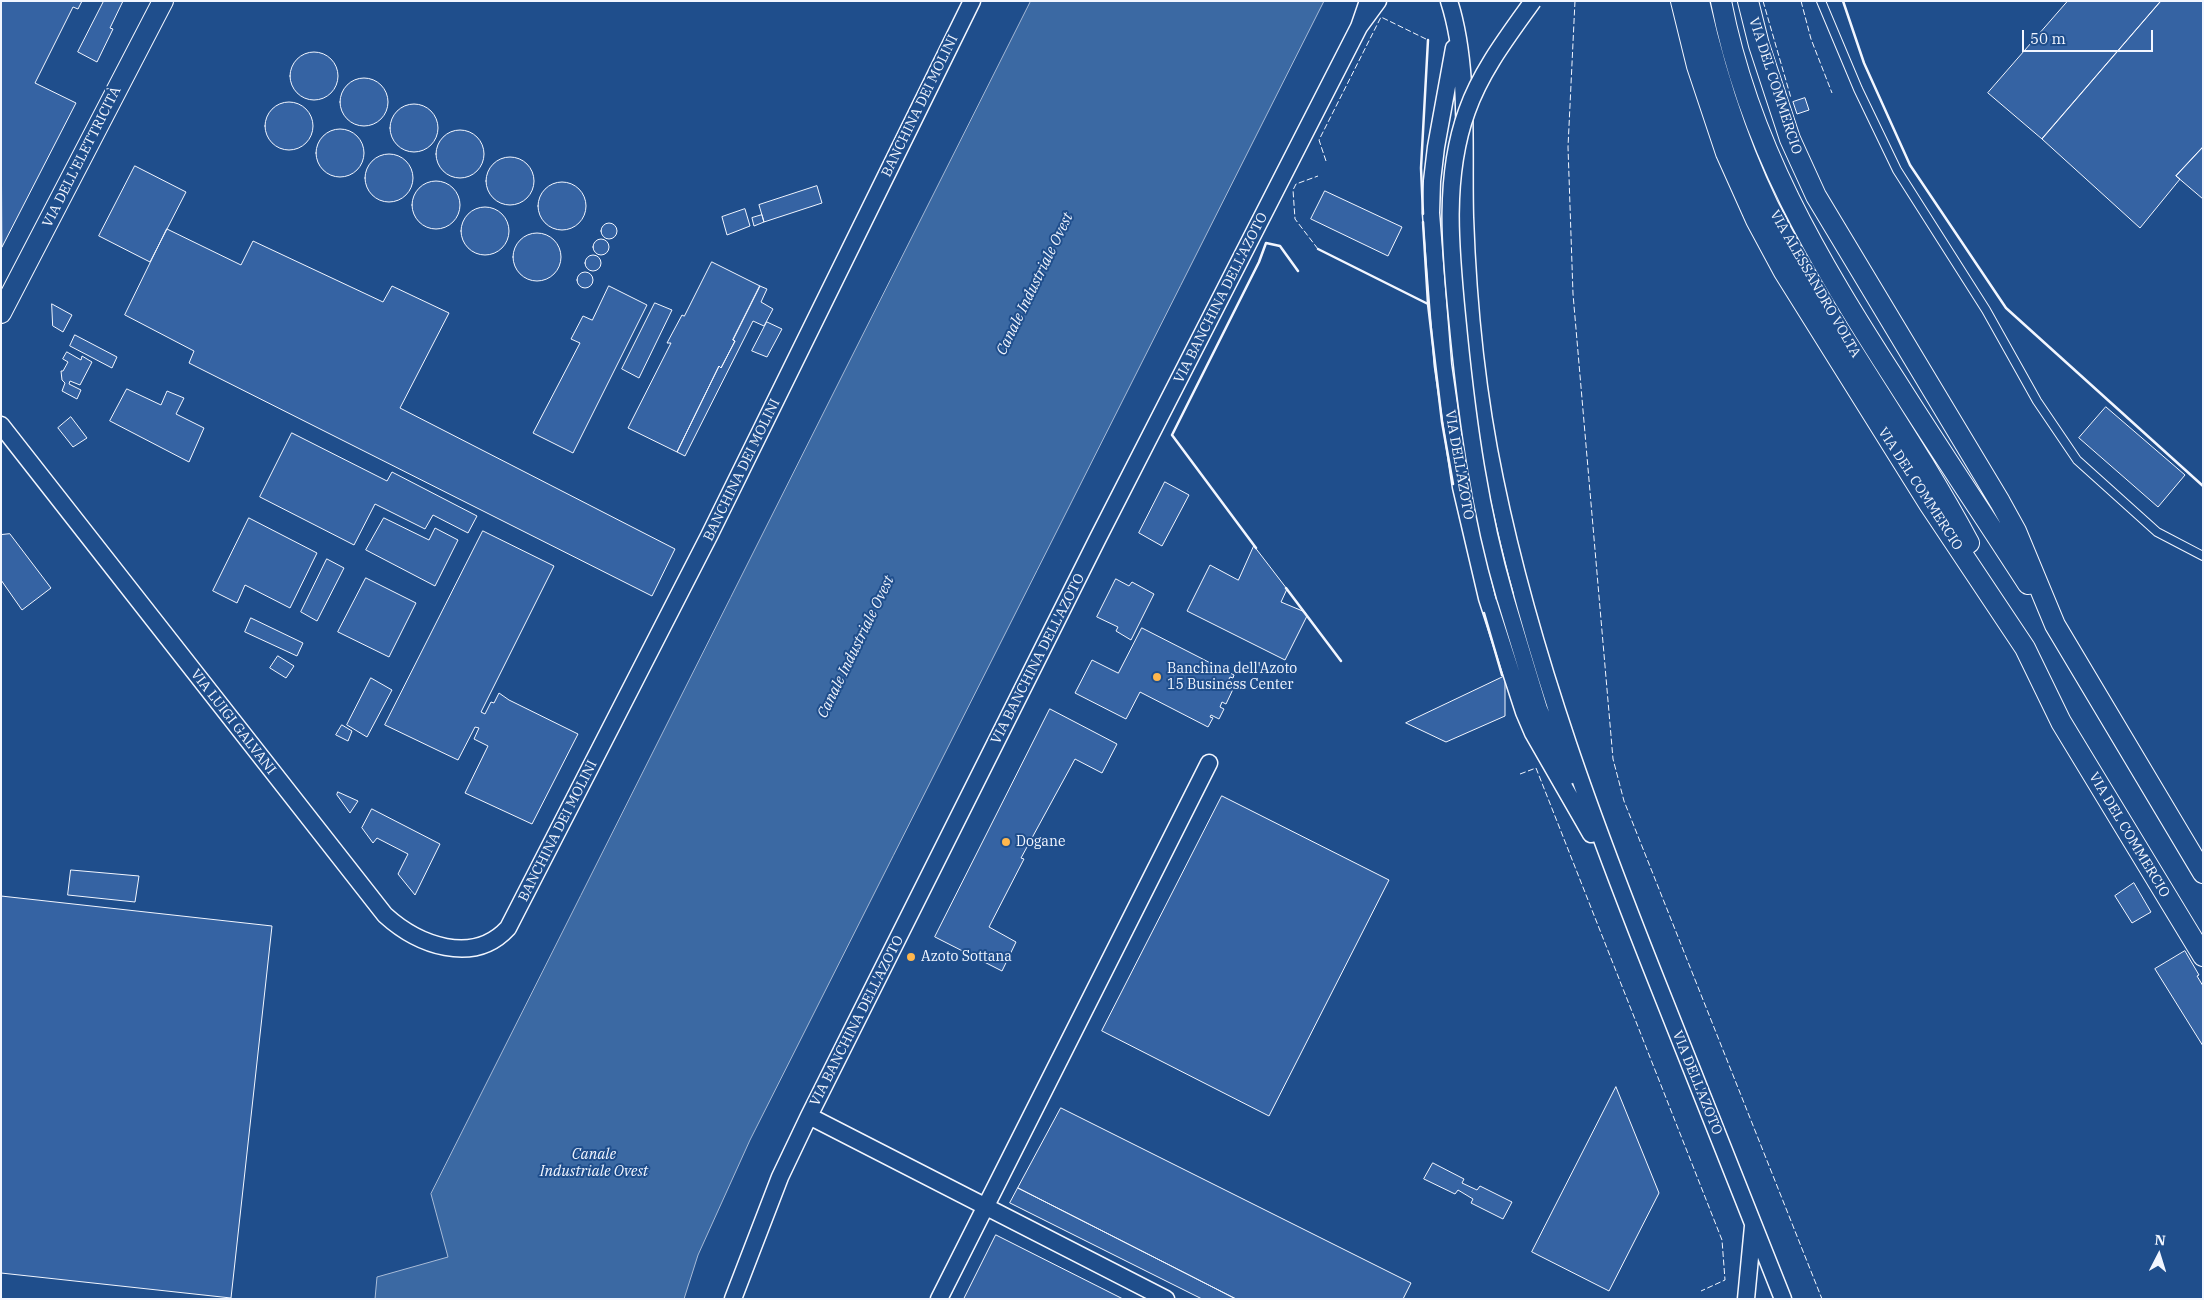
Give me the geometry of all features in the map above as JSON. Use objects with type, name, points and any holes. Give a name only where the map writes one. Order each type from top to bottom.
[{"type":"street","name":"VIA DELL'ELETTRICITÀ","points":[[1,313],[163,1]]},
{"type":"street","name":"BANCHINA DEI MOLINI","points":[[503,933],[512,920],[709,536],[972,1]]},
{"type":"street","points":[[1359,27],[1368,1]]},
{"type":"street","points":[[1359,27],[1378,1]]},
{"type":"street","name":"VIA DELL'AZOTO","points":[[1449,1],[1462,72],[1468,278],[1473,336],[1494,476],[1534,641],[1552,700],[1611,867],[1783,1299]]},
{"type":"street","name":"VIA DELL'AZOTO","points":[[1533,1],[1493,58],[1467,111],[1455,154],[1452,196],[1455,297],[1478,488],[1505,597],[1546,728],[1611,867]]},
{"type":"street","name":"VIA DEL COMMERCIO","points":[[1681,1],[1696,66],[1711,113],[1740,187],[1784,272],[1884,434],[2026,648],[2061,722],[2203,956]]},
{"type":"street","name":"VIA ALESSANDRO VOLTA","points":[[1699,1],[1708,39],[1733,119],[1779,228],[1818,295],[1947,503],[2026,648]]},
{"type":"street","name":"VIA ALESSANDRO VOLTA","points":[[1721,1],[1736,63],[1752,111],[1788,200],[1826,268],[1913,408],[2056,625]]},
{"type":"street","name":"VIA DEL COMMERCIO","points":[[1748,1],[1762,54],[1790,139],[1816,196],[2000,502],[2016,531],[2056,625],[2203,873]]},
{"type":"street","name":"VIA BANCHINA DELL'AZOTO","points":[[733,1299],[780,1177],[809,1116],[1098,538],[1359,27]]},
{"type":"street","name":"VIA DELL'AZOTO","points":[[1456,36],[1436,147],[1431,213],[1443,365],[1461,487],[1487,598],[1524,712],[1533,734],[1611,867]]},
{"type":"street","name":"VIA LUIGI GALVANI","points":[[1,425],[385,915],[418,939],[452,948],[468,948],[483,945],[503,933]]},
{"type":"street","points":[[939,1299],[984,1206],[1209,763]]},
{"type":"street","points":[[809,1116],[1166,1299]]},
{"type":"street","points":[[1746,1299],[1753,1224]]},
{"type":"lane","points":[[1822,1],[1858,89],[1897,170],[1986,310],[2038,401],[2077,460],[2157,532],[2203,556]]},
{"type":"water","name":"Canale Industriale Ovest","points":[[1031,1],[1324,1],[750,1140],[698,1255],[684,1299],[375,1299],[377,1277],[448,1257],[431,1194]]},
{"type":"building","points":[[1,1],[82,1],[78,9],[73,7],[35,83],[76,103],[2,247]]},
{"type":"building","points":[[104,1],[123,1],[110,28],[113,29],[97,62],[78,52]]},
{"type":"building","points":[[2068,1],[2161,1],[2042,139],[1988,93]]},
{"type":"building","points":[[2161,1],[2203,1],[2203,147],[2176,176],[2180,179],[2140,228],[2042,139]]},
{"type":"building","points":[[309,52],[319,52],[328,56],[334,62],[337,67],[337,85],[328,96],[319,100],[309,100],[300,96],[294,90],[290,81],[290,71],[294,62],[300,56]]},
{"type":"building","points":[[359,78],[369,78],[378,82],[384,88],[387,93],[387,111],[378,122],[369,126],[359,126],[350,122],[344,116],[340,107],[340,97],[344,88],[350,82]]},
{"type":"building","points":[[1805,98],[1809,110],[1797,114],[1793,102]]},
{"type":"building","points":[[284,102],[294,102],[303,106],[309,112],[312,117],[312,135],[303,146],[294,150],[284,150],[275,146],[269,140],[265,131],[265,121],[269,112],[275,106]]},
{"type":"building","points":[[409,104],[419,104],[428,108],[434,114],[437,119],[437,137],[428,148],[419,152],[409,152],[400,148],[394,142],[390,133],[390,123],[394,114],[400,108]]},
{"type":"building","points":[[335,129],[345,129],[354,133],[360,139],[363,144],[363,162],[354,173],[345,177],[335,177],[326,173],[320,167],[316,158],[316,148],[320,139],[326,133]]},
{"type":"building","points":[[455,130],[465,130],[474,134],[480,140],[483,145],[483,163],[474,174],[465,178],[455,178],[446,174],[440,168],[436,159],[436,149],[440,140],[446,134]]},
{"type":"building","points":[[2203,147],[2203,199],[2176,176]]},
{"type":"building","points":[[384,154],[394,154],[403,158],[409,164],[412,169],[412,187],[403,198],[394,202],[384,202],[375,198],[369,192],[365,183],[365,173],[369,164],[375,158]]},
{"type":"building","points":[[505,157],[515,157],[524,161],[530,167],[533,172],[533,190],[524,201],[515,205],[505,205],[496,201],[490,195],[486,186],[486,176],[490,167],[496,161]]},
{"type":"building","points":[[135,166],[186,192],[150,262],[99,236]]},
{"type":"building","points":[[431,181],[441,181],[450,185],[456,191],[459,196],[459,214],[450,225],[441,229],[431,229],[422,225],[416,219],[412,210],[412,200],[416,191],[422,185]]},
{"type":"building","points":[[557,182],[567,182],[576,186],[582,192],[585,197],[585,215],[576,226],[567,230],[557,230],[548,226],[542,220],[538,211],[538,201],[542,192],[548,186]]},
{"type":"building","points":[[817,186],[822,203],[764,222],[759,205]]},
{"type":"building","points":[[1325,191],[1402,227],[1388,256],[1311,219]]},
{"type":"building","points":[[480,207],[490,207],[499,211],[505,217],[508,222],[508,240],[499,251],[490,255],[480,255],[471,251],[465,245],[461,236],[461,226],[465,217],[471,211]]},
{"type":"building","points":[[745,209],[750,226],[727,235],[722,217]]},
{"type":"building","points":[[762,215],[764,222],[754,226],[752,218]]},
{"type":"building","points":[[606,223],[612,223],[617,228],[615,237],[606,239],[601,234],[601,228]]},
{"type":"building","points":[[167,229],[241,265],[253,241],[383,302],[392,286],[449,313],[400,408],[675,549],[652,596],[189,363],[194,351],[125,315]]},
{"type":"building","points":[[532,233],[542,233],[551,237],[557,243],[560,248],[560,266],[551,277],[542,281],[532,281],[523,277],[517,271],[513,262],[513,252],[517,243],[523,237]]},
{"type":"building","points":[[598,239],[604,239],[609,244],[607,253],[598,255],[593,250],[593,244]]},
{"type":"building","points":[[590,255],[596,255],[601,260],[599,269],[590,271],[585,266],[585,260]]},
{"type":"building","points":[[712,262],[760,286],[733,340],[735,341],[721,368],[719,366],[677,452],[628,428],[671,343],[667,343],[682,315],[684,316]]},
{"type":"building","points":[[582,272],[588,272],[593,277],[591,286],[582,288],[577,283],[577,277]]},
{"type":"building","points":[[609,286],[647,305],[573,453],[533,433],[580,343],[571,339],[583,316],[592,320]]},
{"type":"building","points":[[760,286],[767,289],[761,302],[773,309],[764,326],[753,321],[685,456],[677,452],[719,366],[721,368],[735,341],[733,340]]},
{"type":"building","points":[[655,303],[672,310],[639,378],[622,369]]},
{"type":"building","points":[[52,304],[72,315],[63,332],[53,326]]},
{"type":"building","points":[[767,322],[782,329],[767,357],[752,351]]},
{"type":"building","points":[[75,335],[117,357],[112,368],[70,346]]},
{"type":"building","points":[[67,352],[81,360],[82,356],[92,362],[80,385],[70,381],[69,384],[81,390],[77,399],[62,391],[65,383],[62,380],[61,371],[63,371],[68,362],[63,359]]},
{"type":"building","points":[[127,389],[161,405],[167,391],[184,398],[176,414],[204,428],[189,462],[110,421]]},
{"type":"building","points":[[2106,407],[2185,475],[2158,507],[2079,438]]},
{"type":"building","points":[[71,417],[87,438],[73,447],[58,428]]},
{"type":"building","points":[[292,433],[387,481],[392,472],[477,516],[468,533],[433,515],[425,529],[375,504],[354,545],[260,497]]},
{"type":"building","points":[[1165,482],[1189,495],[1162,546],[1139,533]]},
{"type":"building","points":[[249,518],[317,553],[290,608],[245,585],[237,603],[213,591]]},
{"type":"building","points":[[384,518],[429,540],[435,528],[458,540],[435,586],[366,550]]},
{"type":"building","points":[[483,531],[554,566],[481,712],[485,714],[491,702],[494,703],[499,693],[509,700],[578,734],[532,824],[465,793],[488,746],[474,739],[479,728],[475,727],[458,760],[385,725]]},
{"type":"building","points":[[10,534],[51,588],[22,610],[1,580],[1,535]]},
{"type":"building","points":[[1254,546],[1287,589],[1281,602],[1305,612],[1307,616],[1285,660],[1187,611],[1210,565],[1238,580]]},
{"type":"building","points":[[327,559],[344,568],[317,621],[301,612]]},
{"type":"building","points":[[366,578],[416,603],[389,657],[338,632]]},
{"type":"building","points":[[1116,579],[1129,586],[1132,582],[1154,594],[1131,640],[1116,631],[1118,627],[1097,617]]},
{"type":"building","points":[[251,618],[303,643],[297,656],[245,632]]},
{"type":"building","name":"Banchina dell'Azoto 15 Business Center","points":[[1142,628],[1234,675],[1233,678],[1230,677],[1227,683],[1234,687],[1226,704],[1222,702],[1220,707],[1224,709],[1219,719],[1211,715],[1210,717],[1213,718],[1208,727],[1140,692],[1126,719],[1075,693],[1092,660],[1118,673]]},
{"type":"building","points":[[278,656],[294,666],[286,678],[270,668]]},
{"type":"building","points":[[1505,676],[1505,716],[1446,742],[1406,723]]},
{"type":"building","points":[[371,678],[392,690],[367,737],[347,725]]},
{"type":"building","name":"Dogane","points":[[1050,709],[1117,744],[1102,773],[1075,759],[1021,858],[1024,859],[989,927],[1016,942],[1002,971],[935,937]]},
{"type":"building","points":[[342,725],[352,731],[348,741],[336,735]]},
{"type":"building","points":[[338,792],[358,801],[350,813],[337,795]]},
{"type":"building","points":[[1222,796],[1389,880],[1269,1116],[1102,1031]]},
{"type":"building","points":[[372,809],[440,844],[415,895],[398,874],[408,854],[377,838],[373,843],[362,828]]},
{"type":"building","points":[[71,870],[139,876],[135,902],[68,895]]},
{"type":"building","points":[[2134,883],[2151,912],[2132,923],[2115,896]]},
{"type":"building","points":[[1,896],[272,926],[231,1298],[1,1273]]},
{"type":"building","points":[[2185,951],[2203,986],[2203,1046],[2155,969]]},
{"type":"building","points":[[1616,1087],[1659,1193],[1609,1291],[1532,1252]]},
{"type":"building","points":[[1061,1108],[1411,1283],[1403,1299],[1236,1299],[1018,1188]]},
{"type":"building","points":[[1433,1163],[1464,1179],[1462,1183],[1477,1190],[1480,1186],[1512,1202],[1503,1219],[1471,1203],[1473,1199],[1458,1190],[1455,1194],[1424,1179]]},
{"type":"building","points":[[1018,1188],[1236,1299],[1202,1299],[1010,1203]]},
{"type":"building","points":[[996,1235],[1123,1299],[964,1299]]},
{"type":"fence","points":[[1575,1],[1568,147],[1573,294],[1613,759],[1624,801],[1822,1299]]},
{"type":"fence","points":[[1763,1],[1791,98]]},
{"type":"fence","points":[[1801,1],[1811,39],[1832,93]]},
{"type":"fence","points":[[1326,161],[1319,140],[1381,17],[1428,40]]},
{"type":"fence","points":[[1318,176],[1296,184],[1293,190],[1295,219],[1318,249]]},
{"type":"fence","points":[[1520,774],[1536,768],[1722,1240],[1725,1280],[1701,1291]]},
{"type":"wall","points":[[1843,1],[1864,63],[1910,165],[2006,308],[2203,486]]},
{"type":"wall","points":[[1423,214],[1421,168],[1428,40]]},
{"type":"wall","points":[[1423,222],[1428,304]]},
{"type":"wall","points":[[1256,548],[1172,435],[1259,262],[1266,243],[1280,246],[1298,271]]},
{"type":"wall","points":[[1318,249],[1428,304],[1442,422],[1453,484]]},
{"type":"wall","points":[[1286,588],[1341,661]]},
{"type":"wall","points":[[1484,613],[1502,675]]},
{"type":"place","name":"Banchina dell'Azoto 15 Business Center","points":[[1157,677]]},
{"type":"place","name":"Dogane","points":[[1006,842]]},
{"type":"place","name":"Azoto Sottana","points":[[911,957]]}]
